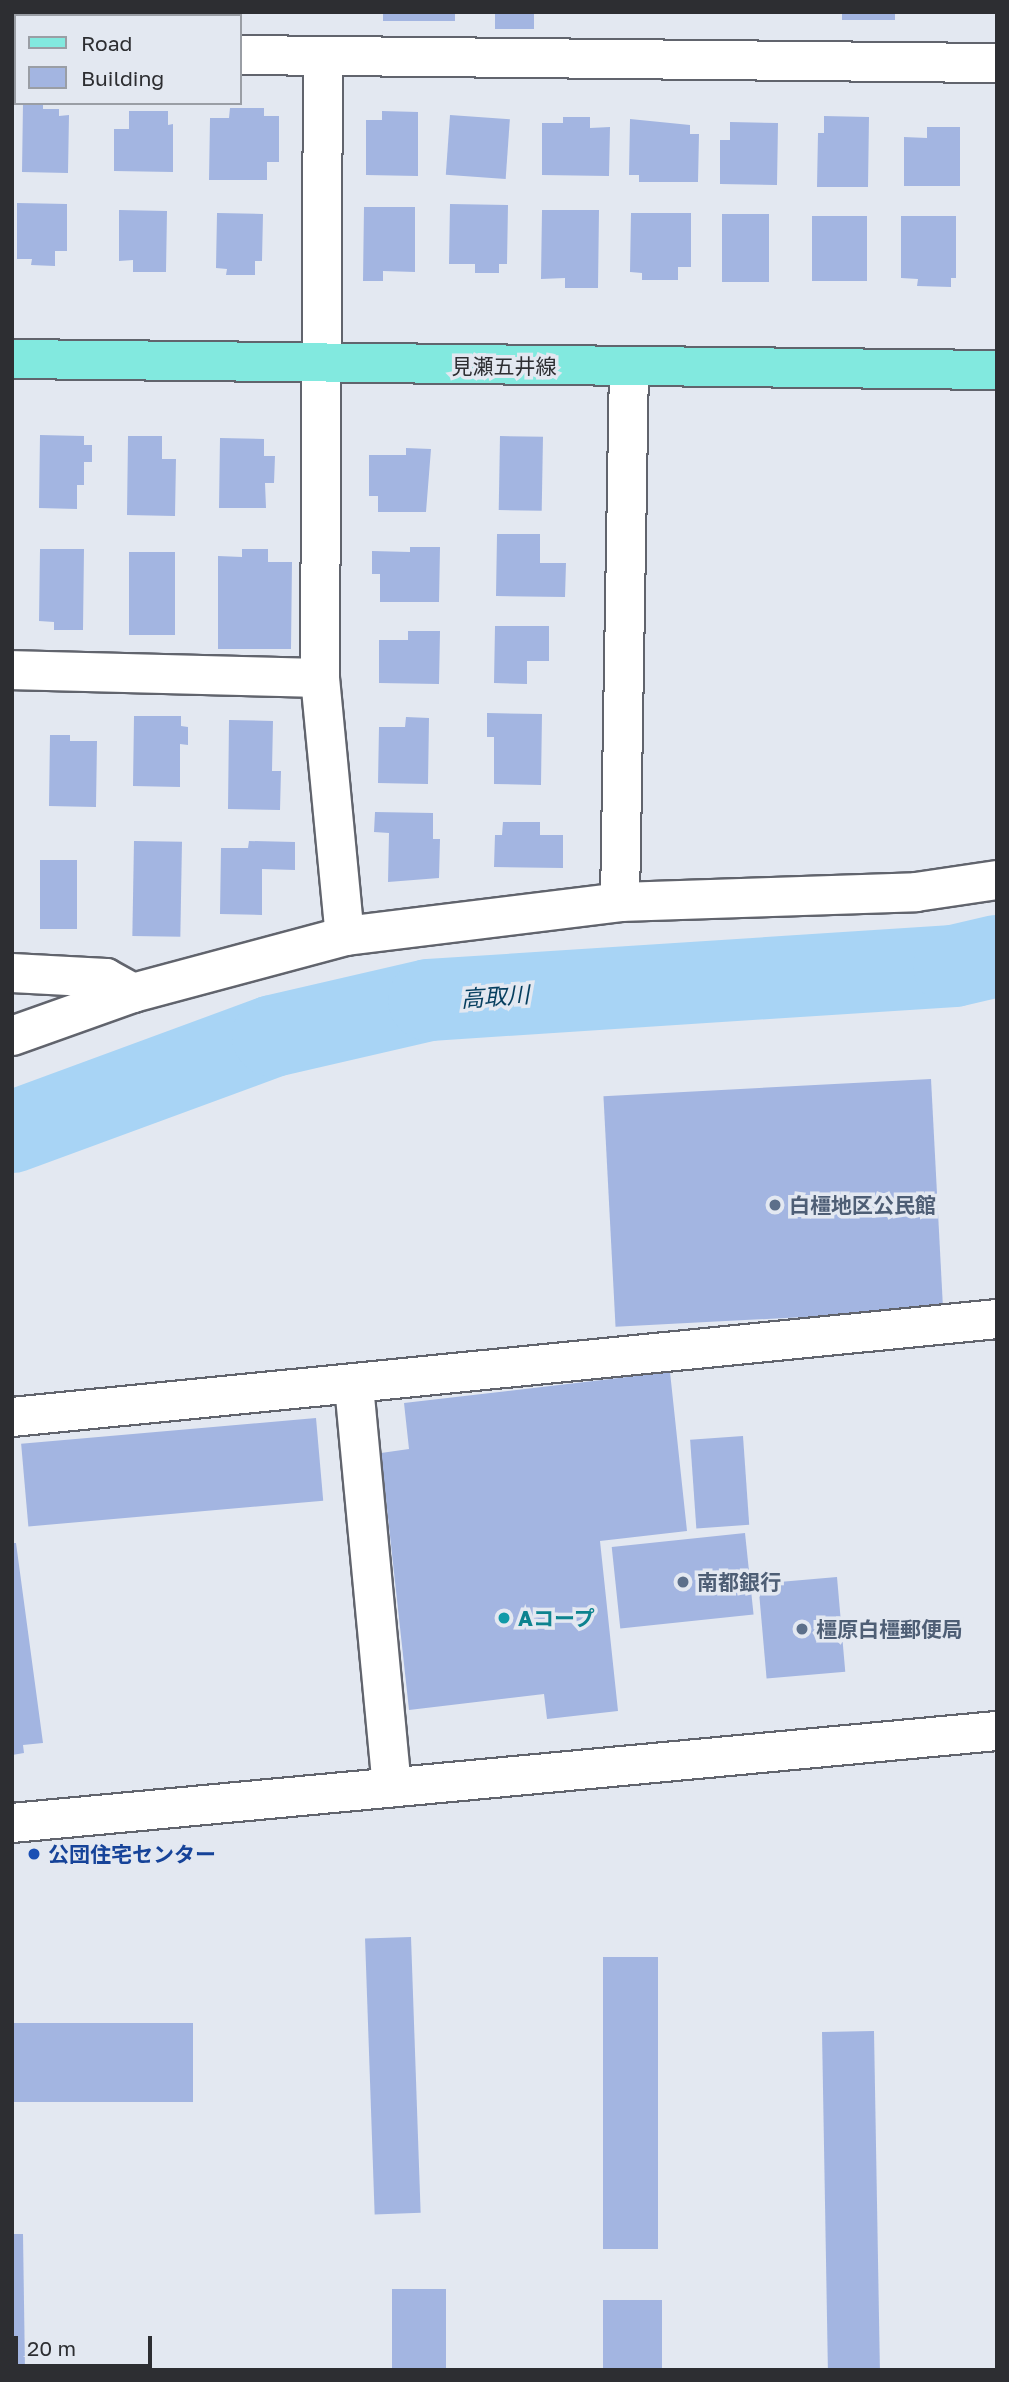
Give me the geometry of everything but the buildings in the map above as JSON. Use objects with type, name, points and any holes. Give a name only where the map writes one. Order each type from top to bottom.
[{"type":"main road","name":"見瀬五井線","points":[[12,359],[324,365],[997,370]]},
{"type":"street","points":[[242,55],[997,63]]},
{"type":"street","points":[[323,56],[324,365],[320,678],[345,936]]},
{"type":"street","points":[[620,902],[629,367]]},
{"type":"street","points":[[12,670],[320,678]]},
{"type":"street","points":[[12,1036],[133,993],[345,936],[620,902],[916,892],[997,880]]},
{"type":"street","points":[[12,974],[106,978],[133,993]]},
{"type":"street","points":[[12,1417],[354,1387],[997,1319]]},
{"type":"street","points":[[354,1387],[391,1787]]},
{"type":"street","points":[[12,1823],[997,1731]]},
{"type":"waterway","name":"高取川","points":[[12,1132],[273,1036],[429,1000],[954,966],[997,956]]},
{"type":"place","name":"白橿地区公民館","points":[[775,1205]]},
{"type":"place","name":"南都銀行","points":[[683,1582]]},
{"type":"place","name":"Aコープ","points":[[504,1618]]},
{"type":"place","name":"橿原白橿郵便局","points":[[802,1629]]},
{"type":"place","name":"公団住宅センター","points":[[34,1854]]}]
